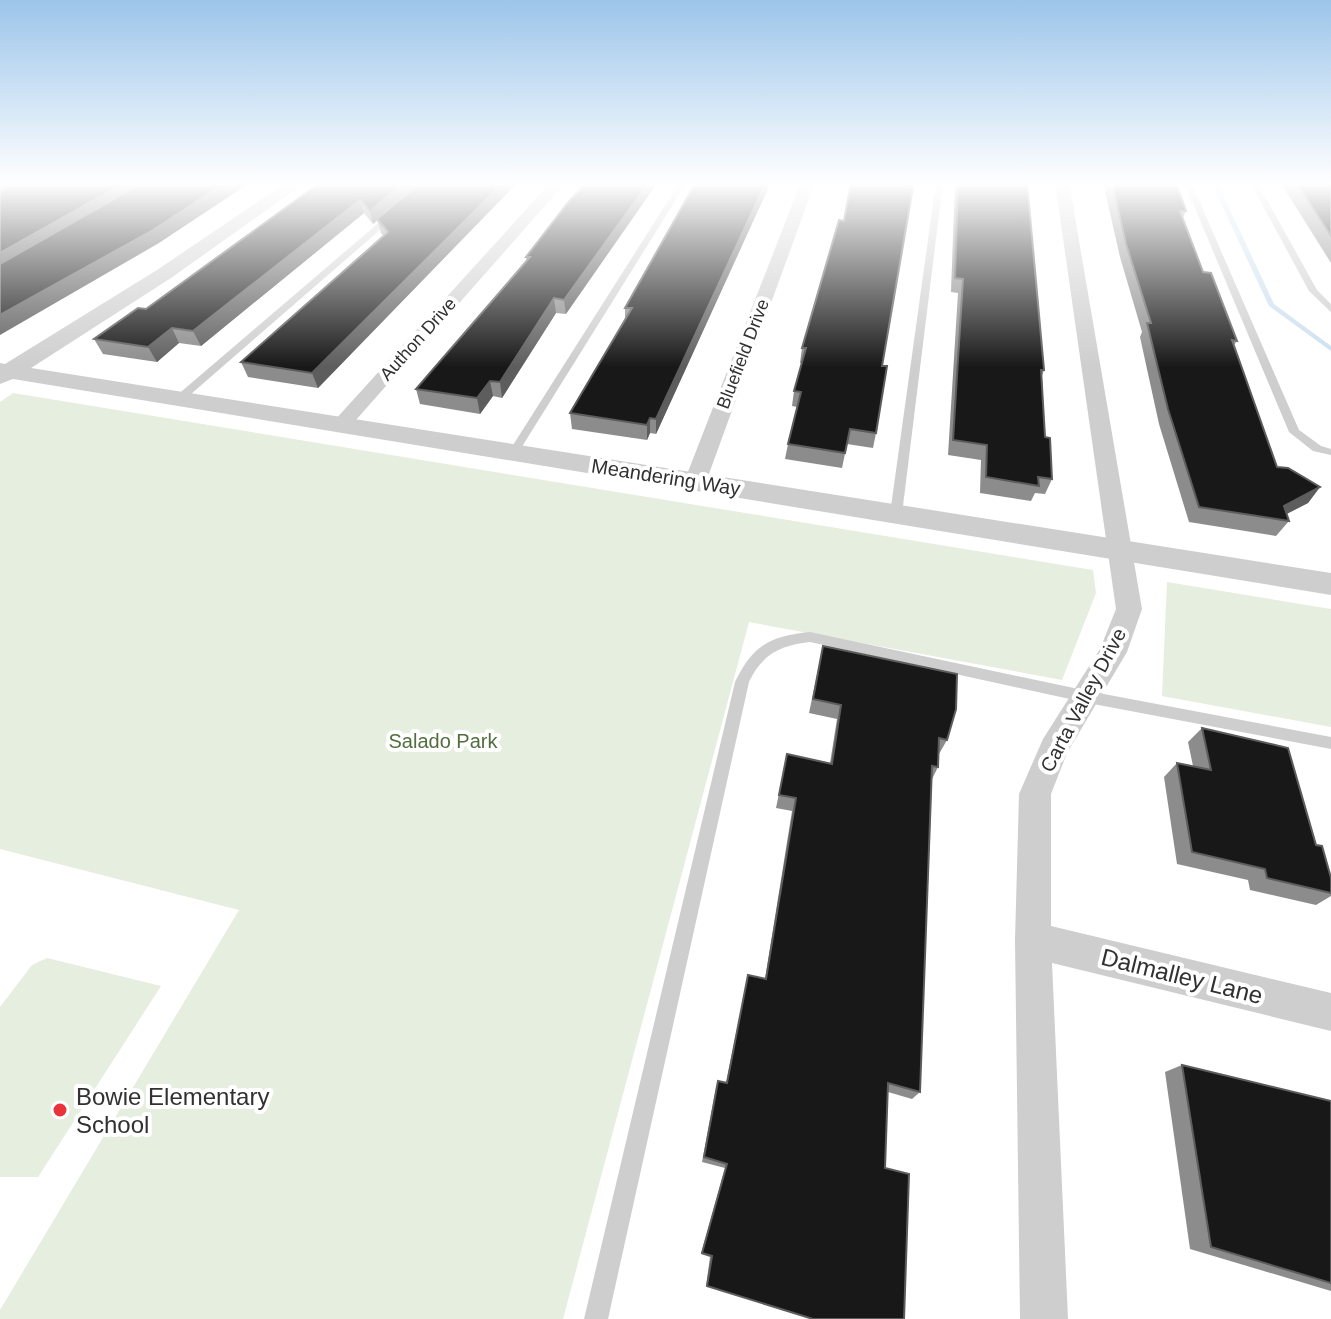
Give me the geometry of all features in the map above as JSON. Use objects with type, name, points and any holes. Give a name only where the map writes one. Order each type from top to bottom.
[{"type":"street","points":[[3,373],[208,244]]},
{"type":"street","name":"Authon Drive","points":[[341,425],[504,244]]},
{"type":"street","name":"Bluefield Drive","points":[[695,482],[785,244]]},
{"type":"street","name":"Carta Valley Drive","points":[[1044,1319],[1033,940],[1035,794],[1054,748],[1113,652],[1129,609],[1072,244]]},
{"type":"street","name":"Meandering Way","points":[[3,373],[1331,584]]},
{"type":"street","name":"Dalmalley Lane","points":[[1033,940],[1331,1012]]},
{"type":"lane","points":[[179,399],[360,244]]},
{"type":"lane","points":[[513,453],[645,244]]},
{"type":"lane","points":[[896,514],[932,244]]},
{"type":"lane","points":[[1213,244],[1294,432],[1317,449],[1331,452]]},
{"type":"lane","points":[[1287,244],[1313,291],[1331,309]]},
{"type":"lane","points":[[596,1319],[742,682],[751,660],[770,644],[810,637],[1088,697],[1331,743]]},
{"type":"green space","name":"Salado Park","points":[[13,393],[1093,570],[1096,593],[1062,680],[749,622],[563,1319],[0,1319],[0,1310],[239,910],[0,849],[0,402]]},
{"type":"green space","points":[[1167,582],[1331,609],[1331,727],[1162,696]]},
{"type":"green space","points":[[47,958],[161,986],[38,1177],[0,1177],[0,1007],[32,965]]},
{"type":"building","points":[[0,244],[17,244],[0,253]]},
{"type":"building","points":[[36,244],[129,244],[0,315],[0,264]]},
{"type":"building","points":[[236,244],[304,244],[193,331],[172,328],[148,347],[94,339],[138,308],[146,309]]},
{"type":"building","points":[[375,244],[442,244],[312,373],[241,362]]},
{"type":"building","points":[[536,244],[605,244],[564,300],[554,298],[500,382],[490,381],[477,398],[416,389],[530,257],[526,257]]},
{"type":"building","points":[[661,244],[737,244],[656,419],[650,418],[647,425],[570,413],[632,308],[625,308]]},
{"type":"building","points":[[832,244],[903,244],[882,366],[887,366],[876,433],[850,429],[845,453],[788,444],[801,392],[794,391],[806,348],[802,348]]},
{"type":"building","points":[[956,244],[1033,244],[1044,370],[1041,370],[1045,437],[1050,438],[1052,479],[1038,477],[1039,486],[986,477],[987,445],[953,440],[963,279],[955,278]]},
{"type":"building","points":[[1126,244],[1192,244],[1203,272],[1211,273],[1237,341],[1232,340],[1277,467],[1288,468],[1320,487],[1284,506],[1289,521],[1199,507],[1168,409],[1147,323],[1151,323]]},
{"type":"building","points":[[823,646],[957,674],[956,709],[947,740],[939,738],[938,767],[932,766],[920,1092],[888,1083],[885,1168],[909,1174],[904,1319],[813,1319],[707,1286],[712,1256],[702,1253],[727,1164],[704,1157],[718,1081],[727,1083],[748,975],[766,979],[796,798],[779,795],[787,754],[832,764],[841,705],[813,699]]},
{"type":"building","points":[[1202,728],[1288,748],[1316,845],[1322,846],[1331,878],[1331,893],[1267,878],[1265,869],[1192,852],[1177,763],[1211,770]]},
{"type":"building","points":[[1182,1065],[1331,1101],[1331,1283],[1211,1247]]},
{"type":"waterway","points":[[1243,244],[1271,305],[1331,349]]},
{"type":"place","name":"Bowie Elementary School","points":[[60,1110]]}]
